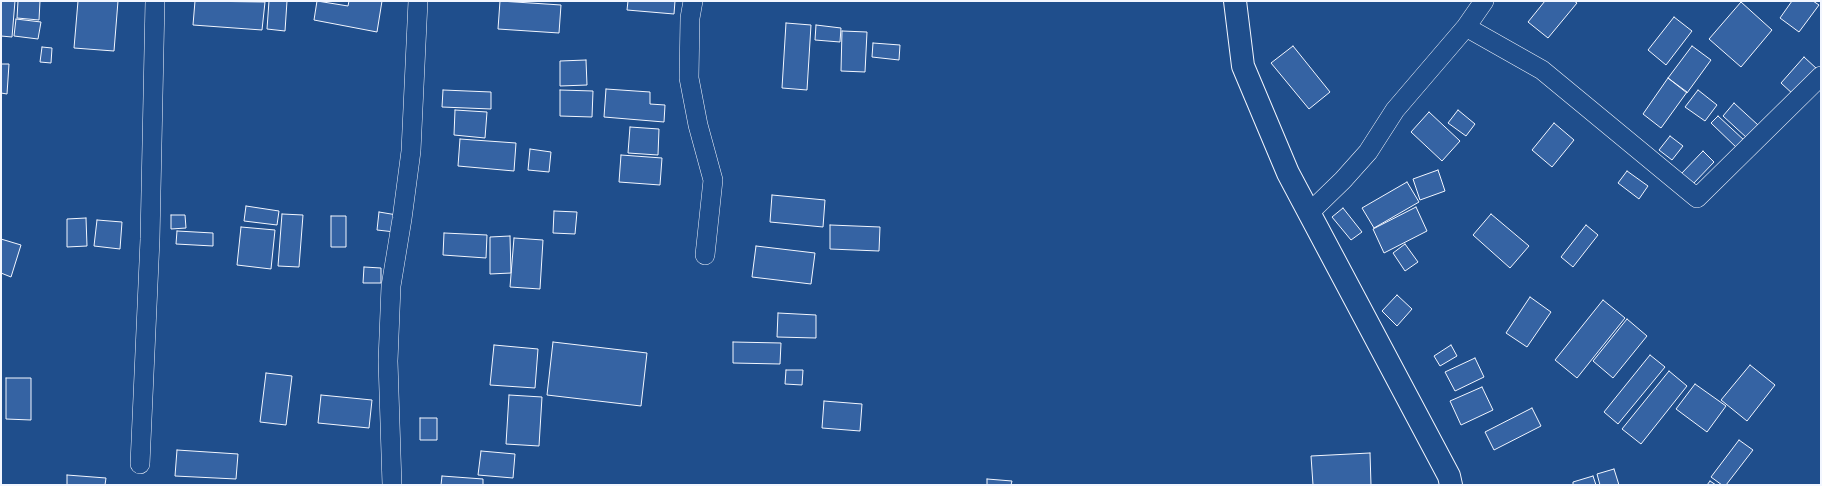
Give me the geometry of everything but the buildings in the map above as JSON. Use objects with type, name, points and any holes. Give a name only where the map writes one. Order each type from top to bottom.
[{"type":"street","points":[[140,464],[150,238],[155,1]]},
{"type":"street","points":[[392,485],[388,362],[391,286],[411,151],[418,1]]},
{"type":"street","points":[[693,1],[690,18],[689,78],[698,125],[713,180],[705,255]]},
{"type":"street","points":[[1235,1],[1243,66],[1288,172],[1449,476],[1451,485]]},
{"type":"street","points":[[1309,213],[1343,180],[1368,152],[1395,110],[1466,27],[1484,1]]},
{"type":"street","points":[[1466,27],[1542,70],[1698,198],[1821,76]]}]
